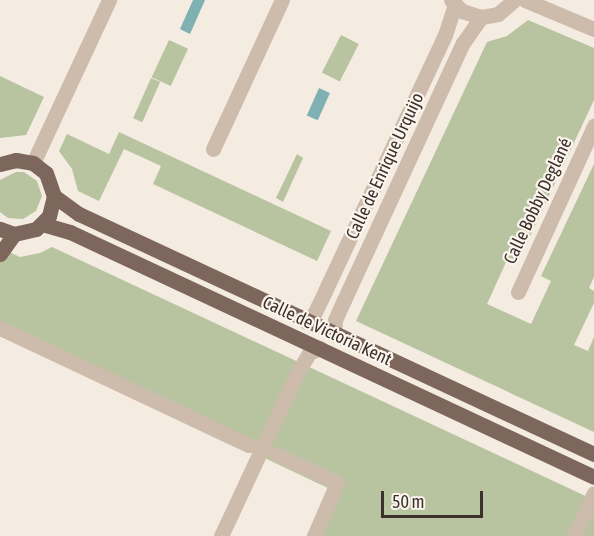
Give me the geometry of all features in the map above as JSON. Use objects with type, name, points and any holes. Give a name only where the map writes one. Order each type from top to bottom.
[{"type":"main road","points":[[0,164],[16,160],[33,163],[46,173],[54,196],[53,207],[42,224],[29,232],[7,231],[0,254]]},
{"type":"main road","name":"Calle de Victoria Kent","points":[[54,196],[79,214],[306,322],[594,454]]},
{"type":"main road","name":"Calle de Victoria Kent","points":[[42,224],[70,232],[594,477]]},
{"type":"street","points":[[33,163],[109,0]]},
{"type":"street","points":[[213,149],[282,0]]},
{"type":"street","points":[[453,2],[471,15],[481,17],[498,14],[514,0]]},
{"type":"street","points":[[525,0],[594,29]]},
{"type":"street","name":"Calle de Enrique Urquijo","points":[[306,322],[314,314],[445,35],[453,2]]},
{"type":"street","name":"Calle de Enrique Urquijo","points":[[334,335],[335,320],[354,278],[463,43],[481,17]]},
{"type":"street","name":"Calle Bobby Deglané","points":[[518,292],[594,126]]},
{"type":"street","points":[[0,328],[249,445]]},
{"type":"street","points":[[221,536],[296,375],[309,353],[320,348]]},
{"type":"street","points":[[276,454],[337,483],[314,536]]},
{"type":"street","points":[[574,536],[594,493]]},
{"type":"green space","points":[[528,20],[594,48],[594,100],[517,264],[507,260],[487,304],[531,324],[551,281],[541,276],[594,164],[594,277],[589,288],[594,291],[594,303],[574,345],[588,351],[594,337],[594,432],[356,321],[487,42],[507,36]]},
{"type":"green space","points":[[341,35],[359,44],[340,82],[322,72]]},
{"type":"green space","points":[[169,40],[188,49],[171,86],[152,77]]},
{"type":"green space","points":[[0,76],[44,97],[26,135],[0,138]]},
{"type":"green space","points":[[151,78],[160,82],[142,122],[133,118]]},
{"type":"green space","points":[[119,132],[331,231],[317,261],[153,184],[161,166],[124,149],[99,201],[78,191],[72,169],[59,151],[67,134],[109,154]]},
{"type":"green space","points":[[297,154],[303,158],[283,202],[276,198]]},
{"type":"green space","points":[[16,172],[24,172],[37,181],[42,196],[36,211],[23,219],[8,218],[0,212],[0,180]]},
{"type":"green space","points":[[52,247],[594,500],[594,536],[309,536],[330,489],[0,333],[0,248],[20,257],[40,253]]},
{"type":"water","points":[[193,0],[205,0],[190,34],[180,29]]},
{"type":"water","points":[[319,88],[330,93],[318,120],[307,115]]}]
